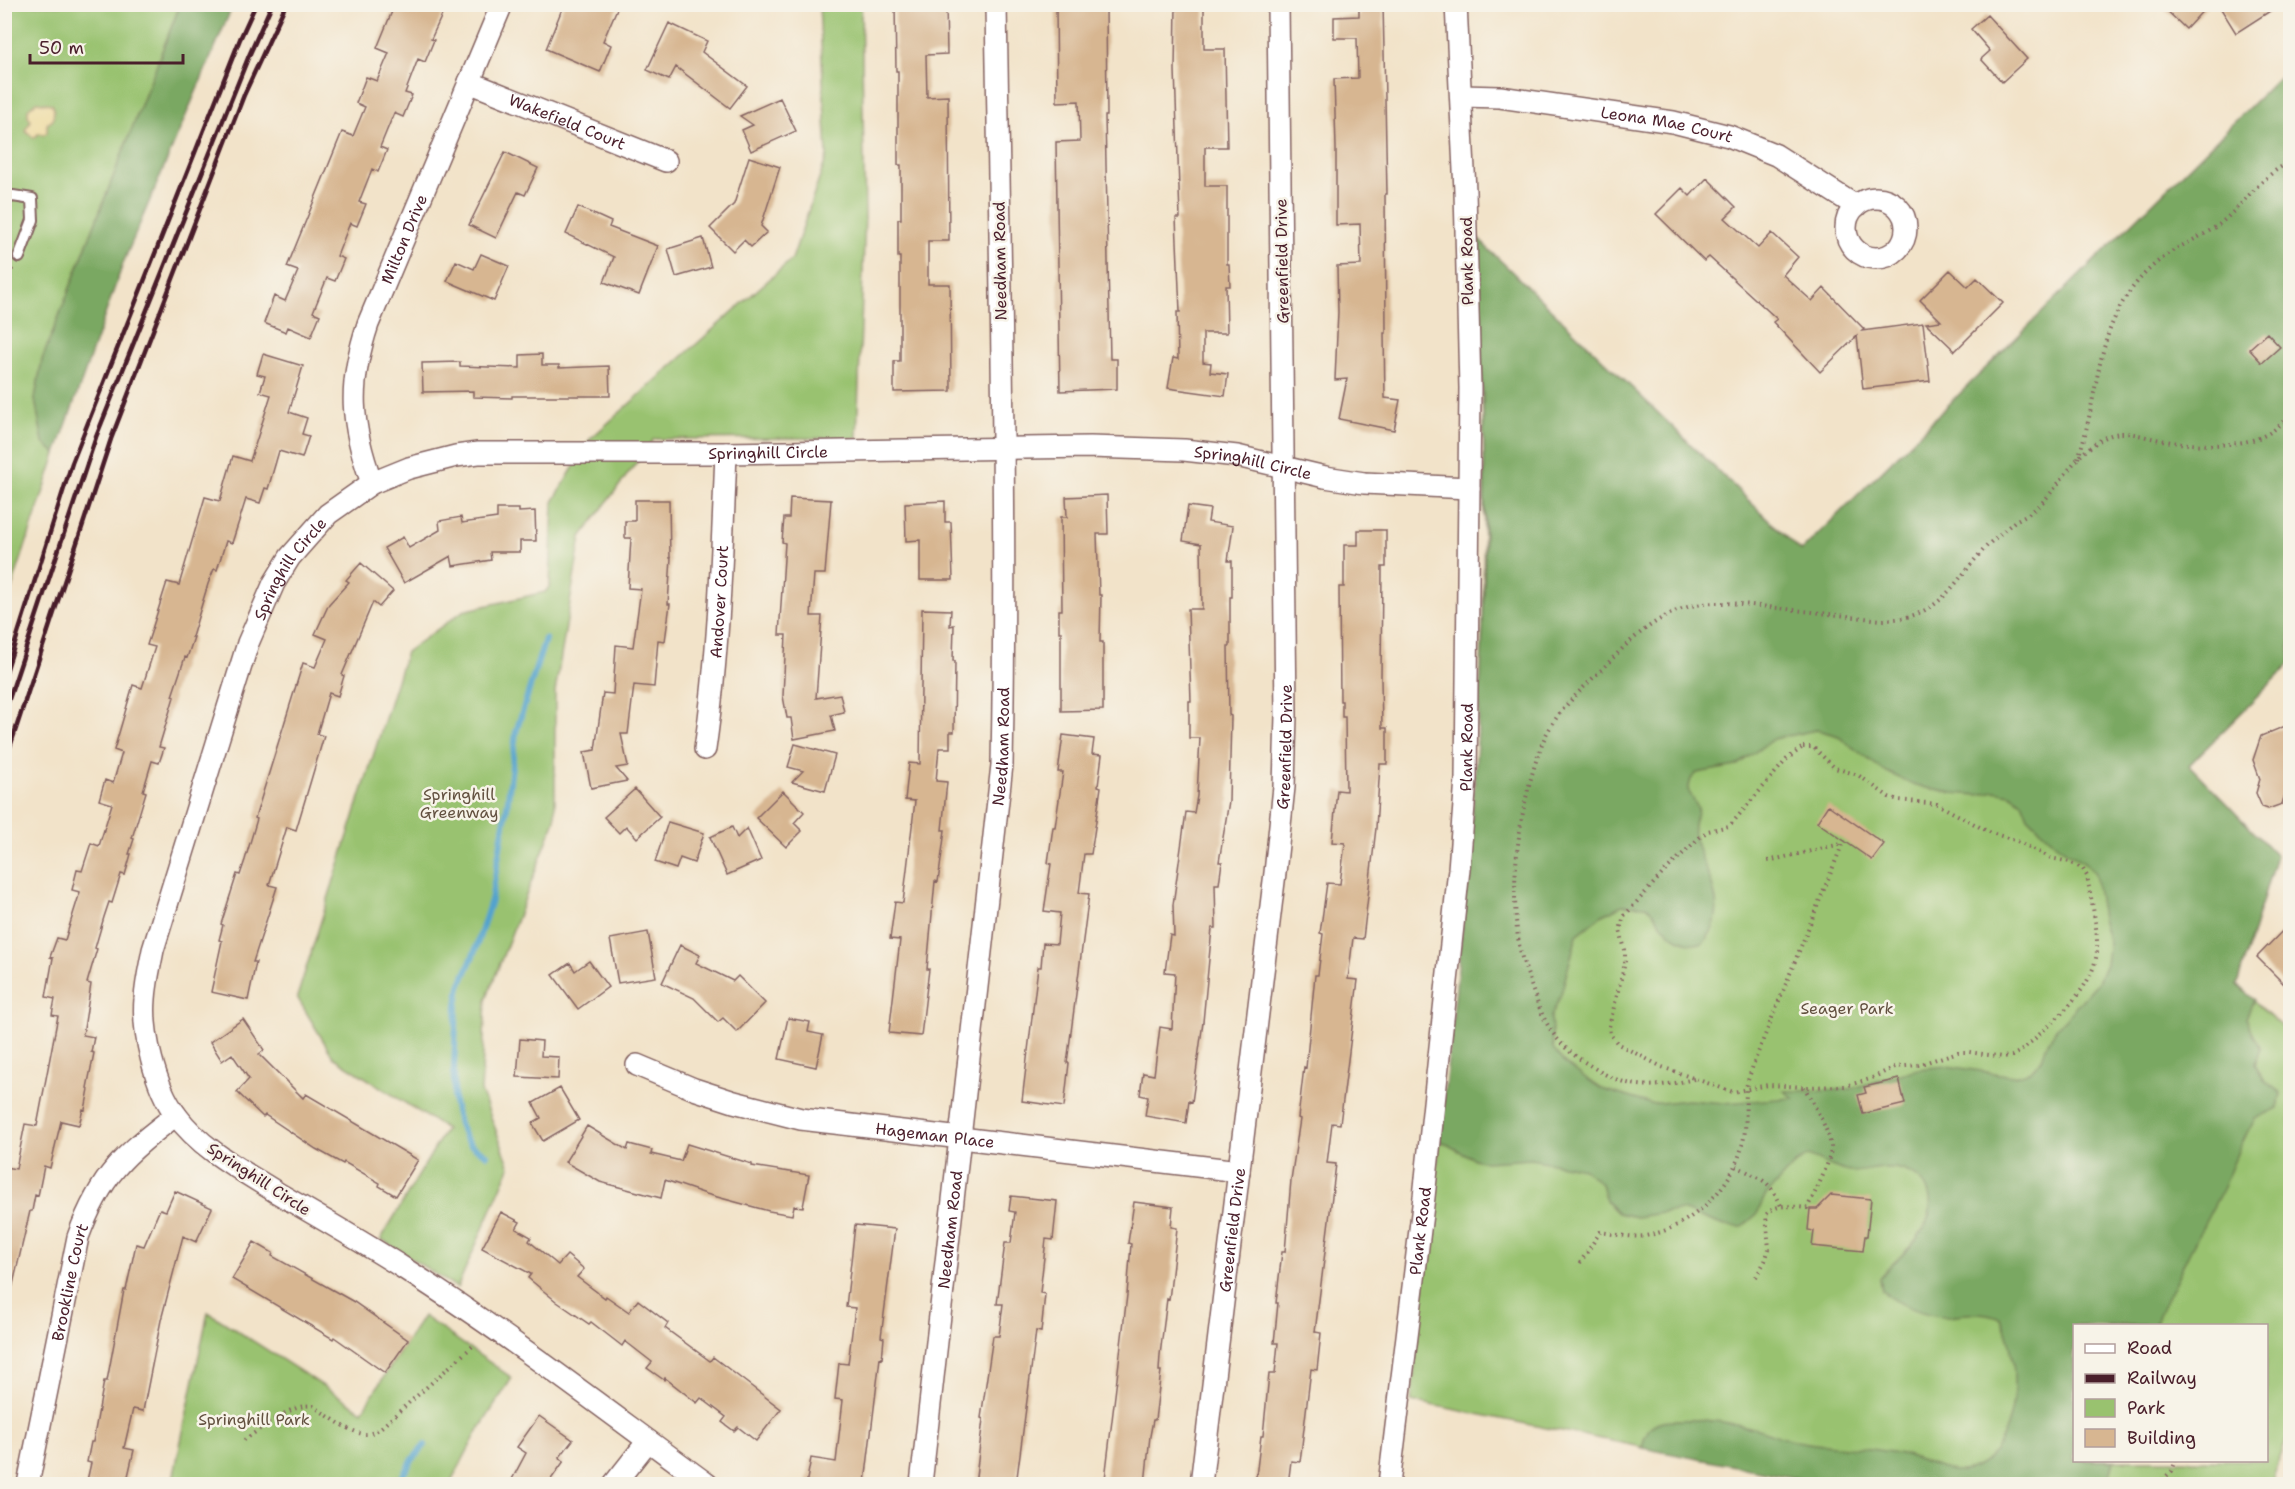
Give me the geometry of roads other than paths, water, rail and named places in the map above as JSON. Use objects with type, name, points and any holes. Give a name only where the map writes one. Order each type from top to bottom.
[{"type":"street","name":"Milton Drive","points":[[372,483],[358,437],[354,408],[357,356],[368,324],[502,4]]},
{"type":"street","name":"Needham Road","points":[[921,1485],[1002,765],[1004,682],[996,4]]},
{"type":"street","name":"Greenfield Drive","points":[[1201,1485],[1284,787],[1286,715],[1278,4]]},
{"type":"street","name":"Plank Road","points":[[1389,1485],[1424,1197],[1466,779],[1469,488],[1468,287],[1456,4]]},
{"type":"street","name":"Wakefield Court","points":[[469,82],[666,161]]},
{"type":"street","name":"Leona Mae Court","points":[[1461,96],[1500,97],[1673,122],[1729,136],[1776,155],[1856,206]]},
{"type":"street","name":"Springhill Circle","points":[[707,1485],[564,1377],[471,1312],[218,1156],[176,1115],[154,1068],[148,1041],[144,999],[153,950],[248,643],[274,583],[290,557],[328,514],[372,483],[436,460],[478,453],[726,453],[1090,447],[1184,450],[1237,456],[1325,477],[1364,483],[1469,488]]},
{"type":"street","name":"Andover Court","points":[[705,749],[717,648],[726,453]]},
{"type":"street","name":"Hageman Place","points":[[637,1065],[694,1089],[801,1119],[1239,1172]]},
{"type":"street","name":"Brookline Court","points":[[28,1485],[78,1238],[86,1217],[104,1182],[116,1165],[134,1147],[176,1115]]},
{"type":"street","points":[[614,1485],[648,1441]]},
{"type":"lane","points":[[4,199],[13,196],[32,199],[33,220],[19,256]]},
{"type":"waterway","points":[[487,1155],[471,1145],[465,1137],[459,1124],[454,1102],[457,1005],[460,986],[475,951],[491,900],[507,807],[516,732],[545,639]]},
{"type":"waterway","points":[[397,1484],[425,1445]]},
{"type":"railway","points":[[4,678],[72,463],[240,39],[256,4]]},
{"type":"railway","points":[[4,714],[96,437],[248,58],[272,4]]},
{"type":"railway","points":[[4,765],[111,439],[244,95],[286,4]]},
{"type":"park label","name":"Springhill Greenway","points":[[459,803]]},
{"type":"park label","name":"Seager Park","points":[[1847,1008]]},
{"type":"park label","name":"Springhill Park","points":[[254,1419]]}]
